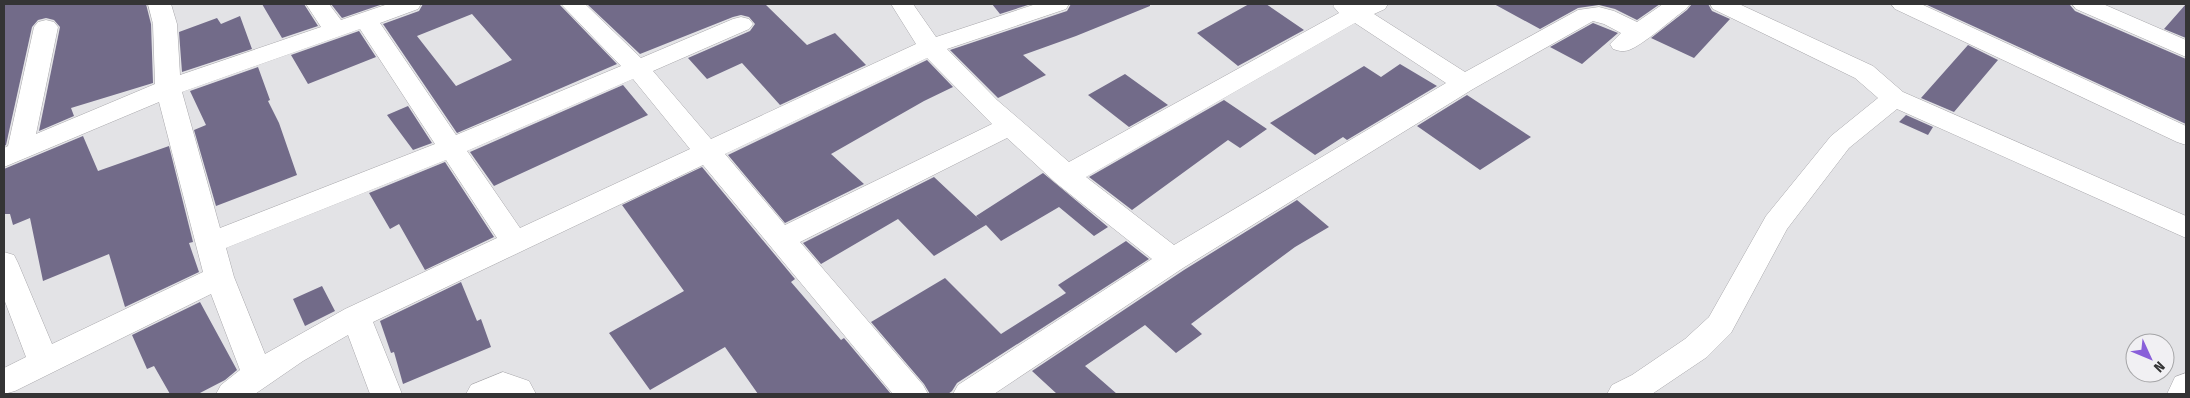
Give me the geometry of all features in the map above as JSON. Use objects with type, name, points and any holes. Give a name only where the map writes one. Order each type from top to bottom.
[{"type":"street","points":[[159,4],[165,24],[168,88],[219,277],[257,374]]},
{"type":"street","points":[[318,4],[336,30]]},
{"type":"street","points":[[12,154],[168,88],[410,4]]},
{"type":"street","points":[[572,4],[636,67],[912,394]]},
{"type":"street","points":[[902,4],[930,46],[1009,126],[1066,176],[1173,260]]},
{"type":"street","points":[[232,394],[257,374],[299,346],[514,242],[930,46],[1058,4]]},
{"type":"street","points":[[969,394],[1173,260],[1464,83],[1593,12],[1601,14],[1629,39],[1678,4]]},
{"type":"street","points":[[1721,4],[1864,72],[1894,98],[2186,228]]},
{"type":"street","points":[[1903,4],[2186,136]]},
{"type":"street","points":[[2084,4],[2186,49]]},
{"type":"street","points":[[1066,176],[1358,7],[1464,83]]},
{"type":"street","points":[[366,20],[514,242]]},
{"type":"street","points":[[210,243],[450,148],[636,67],[741,24]]},
{"type":"street","points":[[12,154],[46,27]]},
{"type":"street","points":[[1623,394],[1643,384],[1696,348],[1720,324],[1776,223],[1840,142],[1894,98]]},
{"type":"street","points":[[781,239],[1009,126]]},
{"type":"street","points":[[4,263],[44,362]]},
{"type":"street","points":[[4,382],[219,277]]},
{"type":"street","points":[[356,317],[386,394]]},
{"type":"street","points":[[482,394],[503,385],[518,390],[520,394]]},
{"type":"street","points":[[2183,394],[2186,386]]},
{"type":"building","points":[[4,4],[146,4],[151,24],[153,83],[71,108],[74,116],[39,131],[60,27],[54,20],[46,18],[38,20],[32,27],[6,145],[4,146]]},
{"type":"building","points":[[262,4],[304,4],[318,26],[282,38]]},
{"type":"building","points":[[331,4],[383,4],[342,18]]},
{"type":"building","points":[[423,4],[559,4],[617,64],[457,133],[383,24],[419,11]],"holes":[[[472,14],[512,60],[456,86],[417,36]]]},
{"type":"building","points":[[587,4],[765,4],[807,45],[835,33],[866,65],[780,105],[742,63],[707,79],[688,58],[750,31],[755,24],[749,17],[741,15],[733,17],[640,54]]},
{"type":"building","points":[[992,4],[1031,4],[1000,14]]},
{"type":"building","points":[[1071,4],[1150,4],[1150,6],[1023,55],[1046,75],[998,98],[950,50],[1067,11]]},
{"type":"building","points":[[1249,4],[1266,4],[1304,30],[1238,66],[1197,33]]},
{"type":"building","points":[[1494,4],[1660,4],[1637,20],[1615,9],[1599,5],[1578,8],[1540,29]]},
{"type":"building","points":[[1692,4],[1708,4],[1712,11],[1730,19],[1694,58],[1651,38]]},
{"type":"building","points":[[1925,4],[2070,5],[2075,11],[2186,59],[2186,124]]},
{"type":"building","points":[[2186,4],[2186,38],[2164,29]]},
{"type":"building","points":[[240,16],[252,49],[182,72],[179,32],[217,18],[221,24]]},
{"type":"building","points":[[1593,23],[1618,33],[1582,64],[1550,47]]},
{"type":"building","points":[[359,31],[376,57],[308,84],[291,55]]},
{"type":"building","points":[[1968,45],[1998,60],[1954,112],[1921,98]]},
{"type":"building","points":[[927,60],[953,87],[924,101],[831,154],[864,184],[785,223],[728,155]]},
{"type":"building","points":[[1400,64],[1437,86],[1347,140],[1343,137],[1315,155],[1270,123],[1364,66],[1381,77]]},
{"type":"building","points":[[258,67],[270,100],[268,101],[279,123],[297,175],[216,206],[194,130],[206,125],[190,91]]},
{"type":"building","points":[[1125,74],[1168,105],[1129,127],[1088,95]]},
{"type":"building","points":[[623,85],[648,115],[494,186],[470,152]]},
{"type":"building","points":[[1467,95],[1531,137],[1480,170],[1417,126]]},
{"type":"building","points":[[1224,100],[1267,129],[1240,148],[1228,140],[1132,210],[1089,177]]},
{"type":"building","points":[[408,106],[432,143],[413,150],[387,115]]},
{"type":"building","points":[[1906,115],[1933,127],[1928,135],[1899,122]]},
{"type":"building","points":[[83,136],[98,171],[169,146],[193,242],[189,243],[199,272],[125,307],[109,254],[43,281],[30,218],[13,225],[10,214],[4,214],[4,169]]},
{"type":"building","points":[[445,162],[494,237],[425,270],[399,224],[390,229],[369,193]]},
{"type":"building","points":[[702,167],[795,279],[791,282],[841,340],[844,338],[891,394],[758,394],[725,347],[650,390],[609,333],[684,291],[622,205]]},
{"type":"building","points":[[1043,173],[1108,227],[1094,236],[1059,207],[1001,241],[986,225],[934,256],[898,219],[821,264],[803,243],[934,177],[981,221],[976,216]]},
{"type":"building","points":[[1297,200],[1329,227],[1295,247],[1191,324],[1202,334],[1176,353],[1145,325],[1085,366],[1117,394],[1057,394],[1032,371],[1184,270]]},
{"type":"building","points":[[1126,241],[1149,259],[957,383],[948,394],[930,394],[924,384],[871,322],[945,278],[1001,334],[1066,293],[1058,285]]},
{"type":"building","points":[[461,282],[477,321],[481,319],[491,347],[403,384],[394,352],[391,353],[380,321]]},
{"type":"building","points":[[322,286],[335,311],[305,326],[293,299]]},
{"type":"building","points":[[200,302],[237,370],[225,380],[198,394],[170,394],[154,366],[147,369],[132,335]]}]
